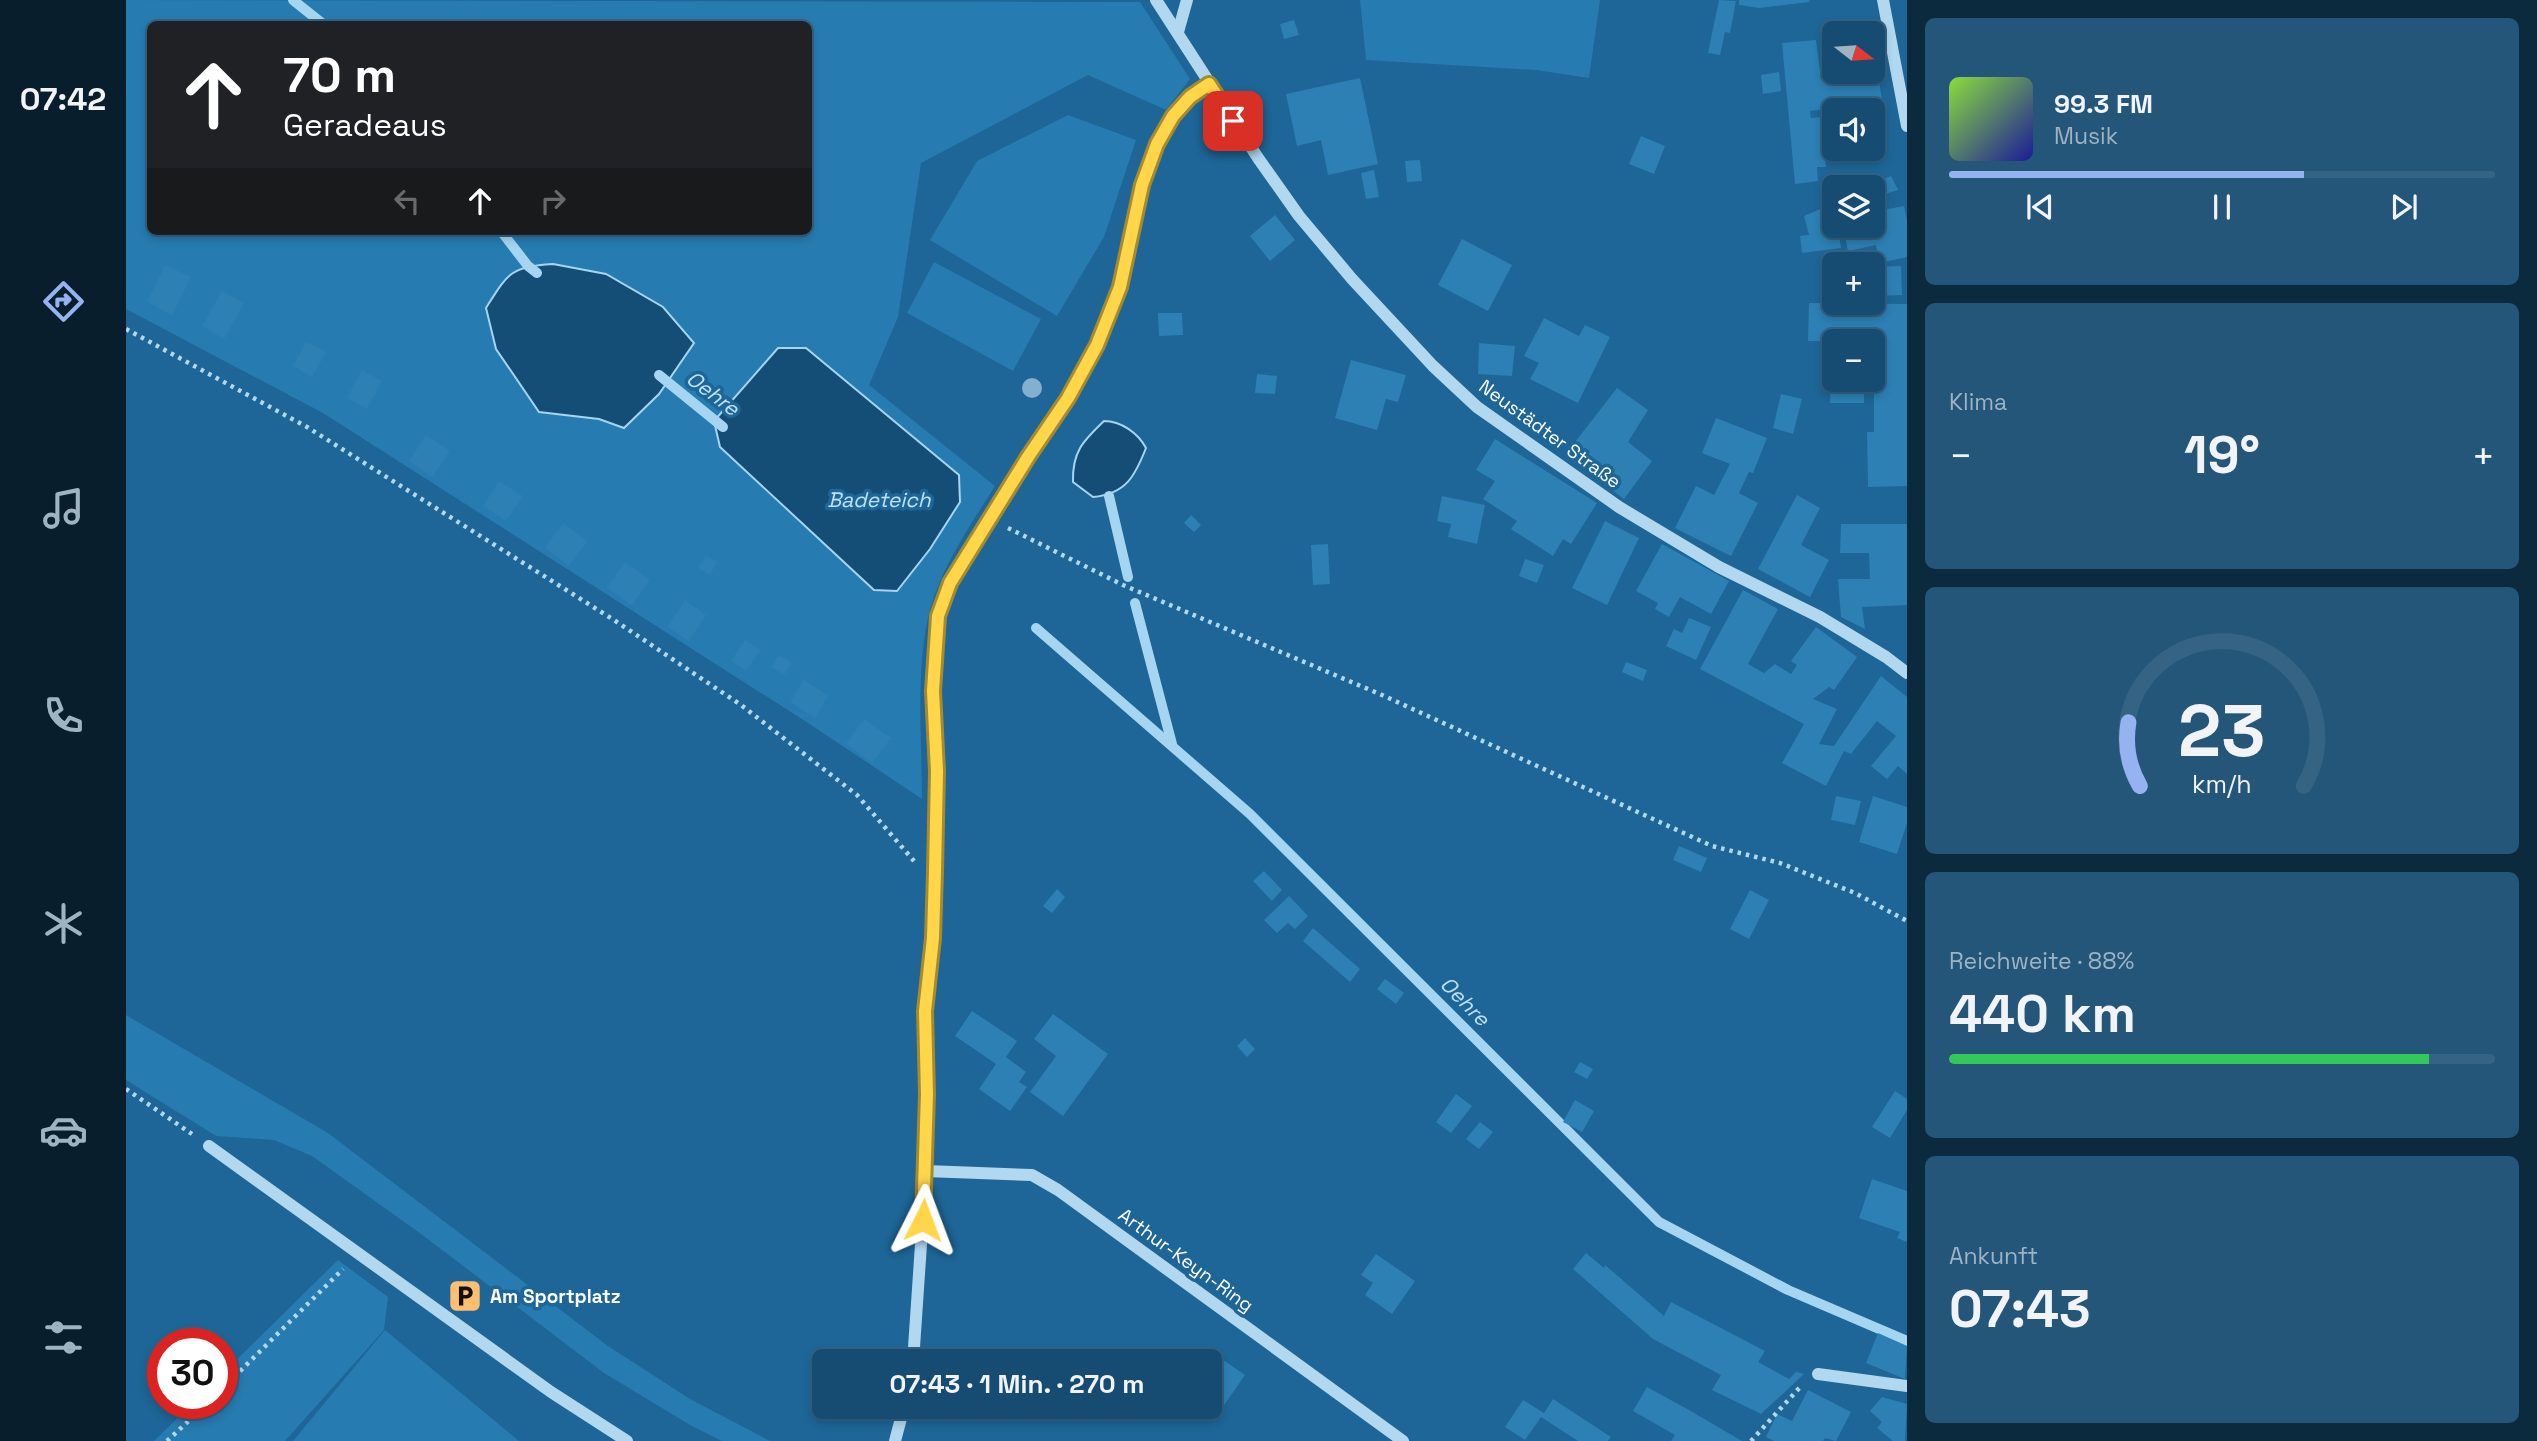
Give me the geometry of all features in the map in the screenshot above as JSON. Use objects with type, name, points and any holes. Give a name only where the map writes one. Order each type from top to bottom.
[{"type":"street","name":"Neustädter Straße","points":[[1156,0],[1209,84],[1299,216],[1352,279],[1433,366],[1477,407],[1619,507],[1719,567],[1820,617],[1907,673]]},
{"type":"street","points":[[1178,32],[1187,0]]},
{"type":"street","points":[[1884,0],[1907,126]]},
{"type":"street","points":[[914,1349],[926,1171],[925,1011],[935,890],[937,771],[933,691],[938,616],[950,583],[1008,488],[1068,398],[1097,345],[1120,287],[1142,185],[1157,144],[1173,116],[1190,97],[1209,84]]},
{"type":"street","points":[[209,1146],[551,1392],[626,1441]]},
{"type":"street","name":"Arthur-Keyn-Ring","points":[[926,1171],[1031,1175],[1058,1190],[1403,1441]]},
{"type":"street","points":[[1818,1374],[1907,1386]]},
{"type":"street","points":[[895,1441],[901,1419]]},
{"type":"path","points":[[126,330],[307,426],[614,620],[741,705],[857,795],[908,851],[935,890]]},
{"type":"path","points":[[1013,531],[1123,585],[1382,695],[1712,846],[1780,863],[1855,893],[1907,921]]},
{"type":"path","points":[[126,1089],[209,1146]]},
{"type":"path","points":[[238,1373],[359,1253]]},
{"type":"path","points":[[1751,1441],[1804,1383],[1818,1374]]},
{"type":"path","points":[[167,1441],[191,1419]]},
{"type":"shaded area","points":[[126,0],[1140,2],[1190,79],[1166,110],[1088,75],[921,163],[898,317],[869,385],[995,486],[950,561],[930,610],[925,632],[921,679],[922,799],[808,723],[323,413],[126,309]],"holes":[[[667,381],[659,393],[624,428],[599,419],[539,412]]]},
{"type":"shaded area","points":[[1360,0],[1600,0],[1589,78],[1536,70],[1366,60]]},
{"type":"shaded area","points":[[1068,115],[1136,140],[1104,237],[1057,316],[930,240],[977,161]]},
{"type":"shaded area","points":[[934,262],[1041,319],[1013,371],[907,313]]},
{"type":"shaded area","points":[[126,1015],[328,1133],[608,1346],[690,1399],[770,1441],[722,1441],[690,1425],[604,1373],[421,1234],[312,1156],[274,1140],[216,1136],[126,1080]]},
{"type":"shaded area","points":[[338,1260],[388,1297],[384,1330],[285,1441],[154,1441],[177,1419],[238,1419],[238,1358]]},
{"type":"shaded area","points":[[385,1330],[519,1441],[293,1441]]},
{"type":"water","points":[[553,264],[606,274],[663,307],[694,343],[659,394],[624,428],[599,419],[539,412],[496,349],[486,308],[500,287],[519,270]]},
{"type":"water","name":"Badeteich","points":[[778,348],[806,348],[959,475],[960,502],[930,549],[897,591],[874,590],[720,447],[714,421]]},
{"type":"water","points":[[1104,421],[1117,423],[1128,429],[1146,448],[1128,482],[1114,492],[1093,497],[1073,482],[1074,463],[1085,441]]},
{"type":"building","points":[[1719,0],[1736,1],[1730,33],[1725,32],[1720,55],[1708,53]]},
{"type":"building","points":[[1739,0],[1810,2],[1759,8],[1739,5]]},
{"type":"building","points":[[1294,20],[1299,35],[1284,39],[1280,24]]},
{"type":"building","points":[[1816,40],[1822,84],[1879,84],[1882,98],[1822,98],[1822,109],[1810,111],[1811,118],[1822,117],[1822,161],[1826,161],[1826,167],[1817,167],[1818,181],[1795,184],[1782,43]]},
{"type":"building","points":[[1779,72],[1781,91],[1763,94],[1761,75]]},
{"type":"building","points":[[1360,78],[1378,164],[1328,175],[1321,140],[1297,146],[1286,94]]},
{"type":"building","points":[[1641,136],[1665,146],[1654,174],[1629,164]]},
{"type":"building","points":[[1420,160],[1422,181],[1407,182],[1405,161]]},
{"type":"building","points":[[1374,170],[1379,197],[1366,199],[1361,173]]},
{"type":"building","points":[[1891,176],[1898,190],[1885,194],[1885,179]]},
{"type":"building","points":[[1904,206],[1907,220],[1907,257],[1885,262],[1885,252],[1877,252],[1876,245],[1848,251],[1845,238],[1885,238],[1885,210]]},
{"type":"building","points":[[1822,208],[1822,238],[1840,238],[1841,248],[1802,253],[1800,236],[1809,235],[1804,216]]},
{"type":"building","points":[[1275,215],[1295,240],[1270,261],[1250,236]]},
{"type":"building","points":[[1462,239],[1512,265],[1488,311],[1438,285]]},
{"type":"building","points":[[165,265],[191,277],[172,315],[147,302]]},
{"type":"building","points":[[1901,266],[1902,295],[1885,296],[1885,267]]},
{"type":"building","points":[[222,291],[244,303],[224,339],[202,326]]},
{"type":"building","points":[[1809,303],[1822,303],[1822,315],[1885,315],[1885,304],[1907,304],[1907,486],[1868,487],[1867,432],[1874,432],[1874,392],[1885,392],[1885,329],[1822,329],[1822,341],[1808,341]]},
{"type":"building","points":[[1158,313],[1182,313],[1183,335],[1159,336]]},
{"type":"building","points":[[1544,318],[1579,336],[1585,325],[1610,337],[1578,403],[1530,379],[1539,363],[1524,356]]},
{"type":"building","points":[[306,342],[326,352],[312,377],[293,366]]},
{"type":"building","points":[[1479,343],[1515,346],[1512,376],[1478,374]]},
{"type":"building","points":[[1351,360],[1406,375],[1398,402],[1386,399],[1377,430],[1335,418]]},
{"type":"building","points":[[362,370],[382,381],[367,409],[347,398]]},
{"type":"building","points":[[1257,374],[1277,376],[1275,394],[1255,393]]},
{"type":"building","points":[[1617,388],[1648,410],[1628,442],[1652,461],[1624,499],[1565,455]]},
{"type":"building","points":[[1830,392],[1864,392],[1864,403],[1830,403]]},
{"type":"building","points":[[1781,394],[1802,399],[1793,434],[1773,428]]},
{"type":"building","points":[[1716,418],[1767,438],[1753,473],[1749,472],[1739,493],[1758,503],[1731,556],[1675,528],[1696,486],[1714,495],[1730,464],[1702,453]]},
{"type":"building","points":[[426,435],[450,451],[432,477],[409,461]]},
{"type":"building","points":[[1495,439],[1597,503],[1571,544],[1563,539],[1553,556],[1511,529],[1517,521],[1483,499],[1495,481],[1476,470]]},
{"type":"building","points":[[499,481],[523,496],[506,521],[483,506]]},
{"type":"building","points":[[1797,495],[1820,508],[1801,545],[1829,560],[1810,597],[1758,569]]},
{"type":"building","points":[[1442,496],[1485,505],[1477,544],[1448,537],[1451,524],[1437,521]]},
{"type":"building","points":[[1191,515],[1201,525],[1194,532],[1184,523]]},
{"type":"building","points":[[1605,521],[1639,538],[1607,605],[1572,588]]},
{"type":"building","points":[[563,523],[587,541],[569,566],[545,548]]},
{"type":"building","points":[[1841,524],[1907,524],[1907,605],[1862,607],[1865,629],[1841,617],[1838,579],[1870,579],[1869,553],[1840,553]]},
{"type":"building","points":[[1328,544],[1330,584],[1313,585],[1311,545]]},
{"type":"building","points":[[1662,544],[1729,581],[1711,614],[1680,597],[1669,617],[1655,609],[1658,603],[1636,591]]},
{"type":"building","points":[[706,555],[717,562],[710,575],[698,568]]},
{"type":"building","points":[[1525,559],[1544,565],[1537,583],[1519,576]]},
{"type":"building","points":[[625,562],[650,580],[632,605],[607,588]]},
{"type":"building","points":[[1743,590],[1778,609],[1748,664],[1764,673],[1775,664],[1791,674],[1797,665],[1791,661],[1816,627],[1857,657],[1834,690],[1829,687],[1813,699],[1837,709],[1819,744],[1834,746],[1881,676],[1907,697],[1907,774],[1898,766],[1887,779],[1871,766],[1896,736],[1877,721],[1851,754],[1844,751],[1826,786],[1782,763],[1804,724],[1700,669]]},
{"type":"building","points":[[685,600],[706,615],[689,641],[667,627]]},
{"type":"building","points":[[1689,618],[1711,627],[1696,660],[1666,646],[1674,629],[1682,633]]},
{"type":"building","points":[[745,640],[760,650],[746,671],[731,661]]},
{"type":"building","points":[[779,655],[792,663],[784,675],[771,667]]},
{"type":"building","points":[[1626,662],[1647,670],[1643,681],[1622,672]]},
{"type":"building","points":[[804,680],[828,696],[815,718],[790,702]]},
{"type":"building","points":[[864,719],[891,738],[872,763],[846,744]]},
{"type":"building","points":[[1836,796],[1861,801],[1855,825],[1831,820]]},
{"type":"building","points":[[1873,796],[1907,807],[1907,823],[1897,854],[1859,842]]},
{"type":"building","points":[[1679,846],[1707,858],[1701,872],[1673,860]]},
{"type":"building","points":[[1264,871],[1282,890],[1272,901],[1253,881]]},
{"type":"building","points":[[1057,889],[1065,897],[1052,913],[1043,906]]},
{"type":"building","points":[[1750,890],[1769,900],[1749,939],[1730,929]]},
{"type":"building","points":[[1289,896],[1308,916],[1295,929],[1288,923],[1277,933],[1264,920]]},
{"type":"building","points":[[1313,928],[1360,969],[1350,982],[1303,941]]},
{"type":"building","points":[[1385,979],[1404,993],[1396,1004],[1377,989]]},
{"type":"building","points":[[972,1011],[1017,1041],[1006,1057],[1026,1072],[1019,1082],[1027,1087],[1010,1111],[979,1089],[996,1064],[955,1036]]},
{"type":"building","points":[[1053,1014],[1108,1054],[1063,1116],[1030,1092],[1056,1056],[1034,1039]]},
{"type":"building","points":[[1245,1038],[1255,1049],[1247,1057],[1237,1046]]},
{"type":"building","points":[[1580,1062],[1593,1069],[1587,1079],[1574,1072]]},
{"type":"building","points":[[1895,1091],[1907,1099],[1907,1110],[1890,1138],[1872,1127]]},
{"type":"building","points":[[1456,1094],[1472,1106],[1451,1133],[1436,1122]]},
{"type":"building","points":[[1575,1100],[1594,1111],[1582,1132],[1563,1122]]},
{"type":"building","points":[[1480,1122],[1493,1132],[1479,1149],[1466,1139]]},
{"type":"building","points":[[1872,1179],[1907,1191],[1907,1242],[1897,1238],[1900,1232],[1859,1218]]},
{"type":"building","points":[[1586,1253],[1604,1268],[1605,1265],[1664,1316],[1671,1302],[1765,1351],[1758,1362],[1789,1379],[1796,1372],[1804,1374],[1761,1414],[1712,1390],[1721,1375],[1653,1339],[1573,1269]]},
{"type":"building","points":[[1376,1254],[1415,1281],[1392,1314],[1365,1295],[1373,1283],[1361,1275]]},
{"type":"building","points":[[1878,1333],[1907,1346],[1905,1379],[1866,1363]]},
{"type":"building","points":[[1222,1359],[1245,1375],[1222,1408]]},
{"type":"building","points":[[1647,1387],[1742,1441],[1671,1441],[1675,1435],[1633,1411]]},
{"type":"building","points":[[1808,1390],[1851,1412],[1836,1441],[1825,1438],[1823,1441],[1774,1441],[1766,1437],[1777,1414],[1792,1421]]},
{"type":"building","points":[[1882,1397],[1907,1404],[1905,1441],[1893,1441],[1877,1428],[1882,1422],[1870,1411]]},
{"type":"building","points":[[1553,1399],[1611,1437],[1608,1441],[1578,1441],[1541,1417],[1525,1440],[1505,1427],[1523,1400],[1544,1413]]},
{"type":"waterway","name":"Oehre","points":[[293,0],[319,21]]},
{"type":"waterway","name":"Oehre","points":[[504,235],[528,266],[537,273]]},
{"type":"waterway","name":"Oehre","points":[[659,375],[723,427]]},
{"type":"waterway","points":[[1109,496],[1128,577]]},
{"type":"waterway","points":[[1135,603],[1172,744]]},
{"type":"waterway","name":"Oehre","points":[[1036,628],[1250,814],[1659,1222],[1788,1290],[1907,1341]]},
{"type":"place","name":"Am Sportplatz","points":[[465,1296]]},
{"type":"route","points":[[923,1220],[927,1094],[925,1011],[933,938],[935,872],[937,771],[933,691],[938,616],[950,583],[1068,398],[1097,345],[1120,287],[1142,185],[1157,144],[1173,116],[1190,97],[1209,84],[1233,121]]}]
